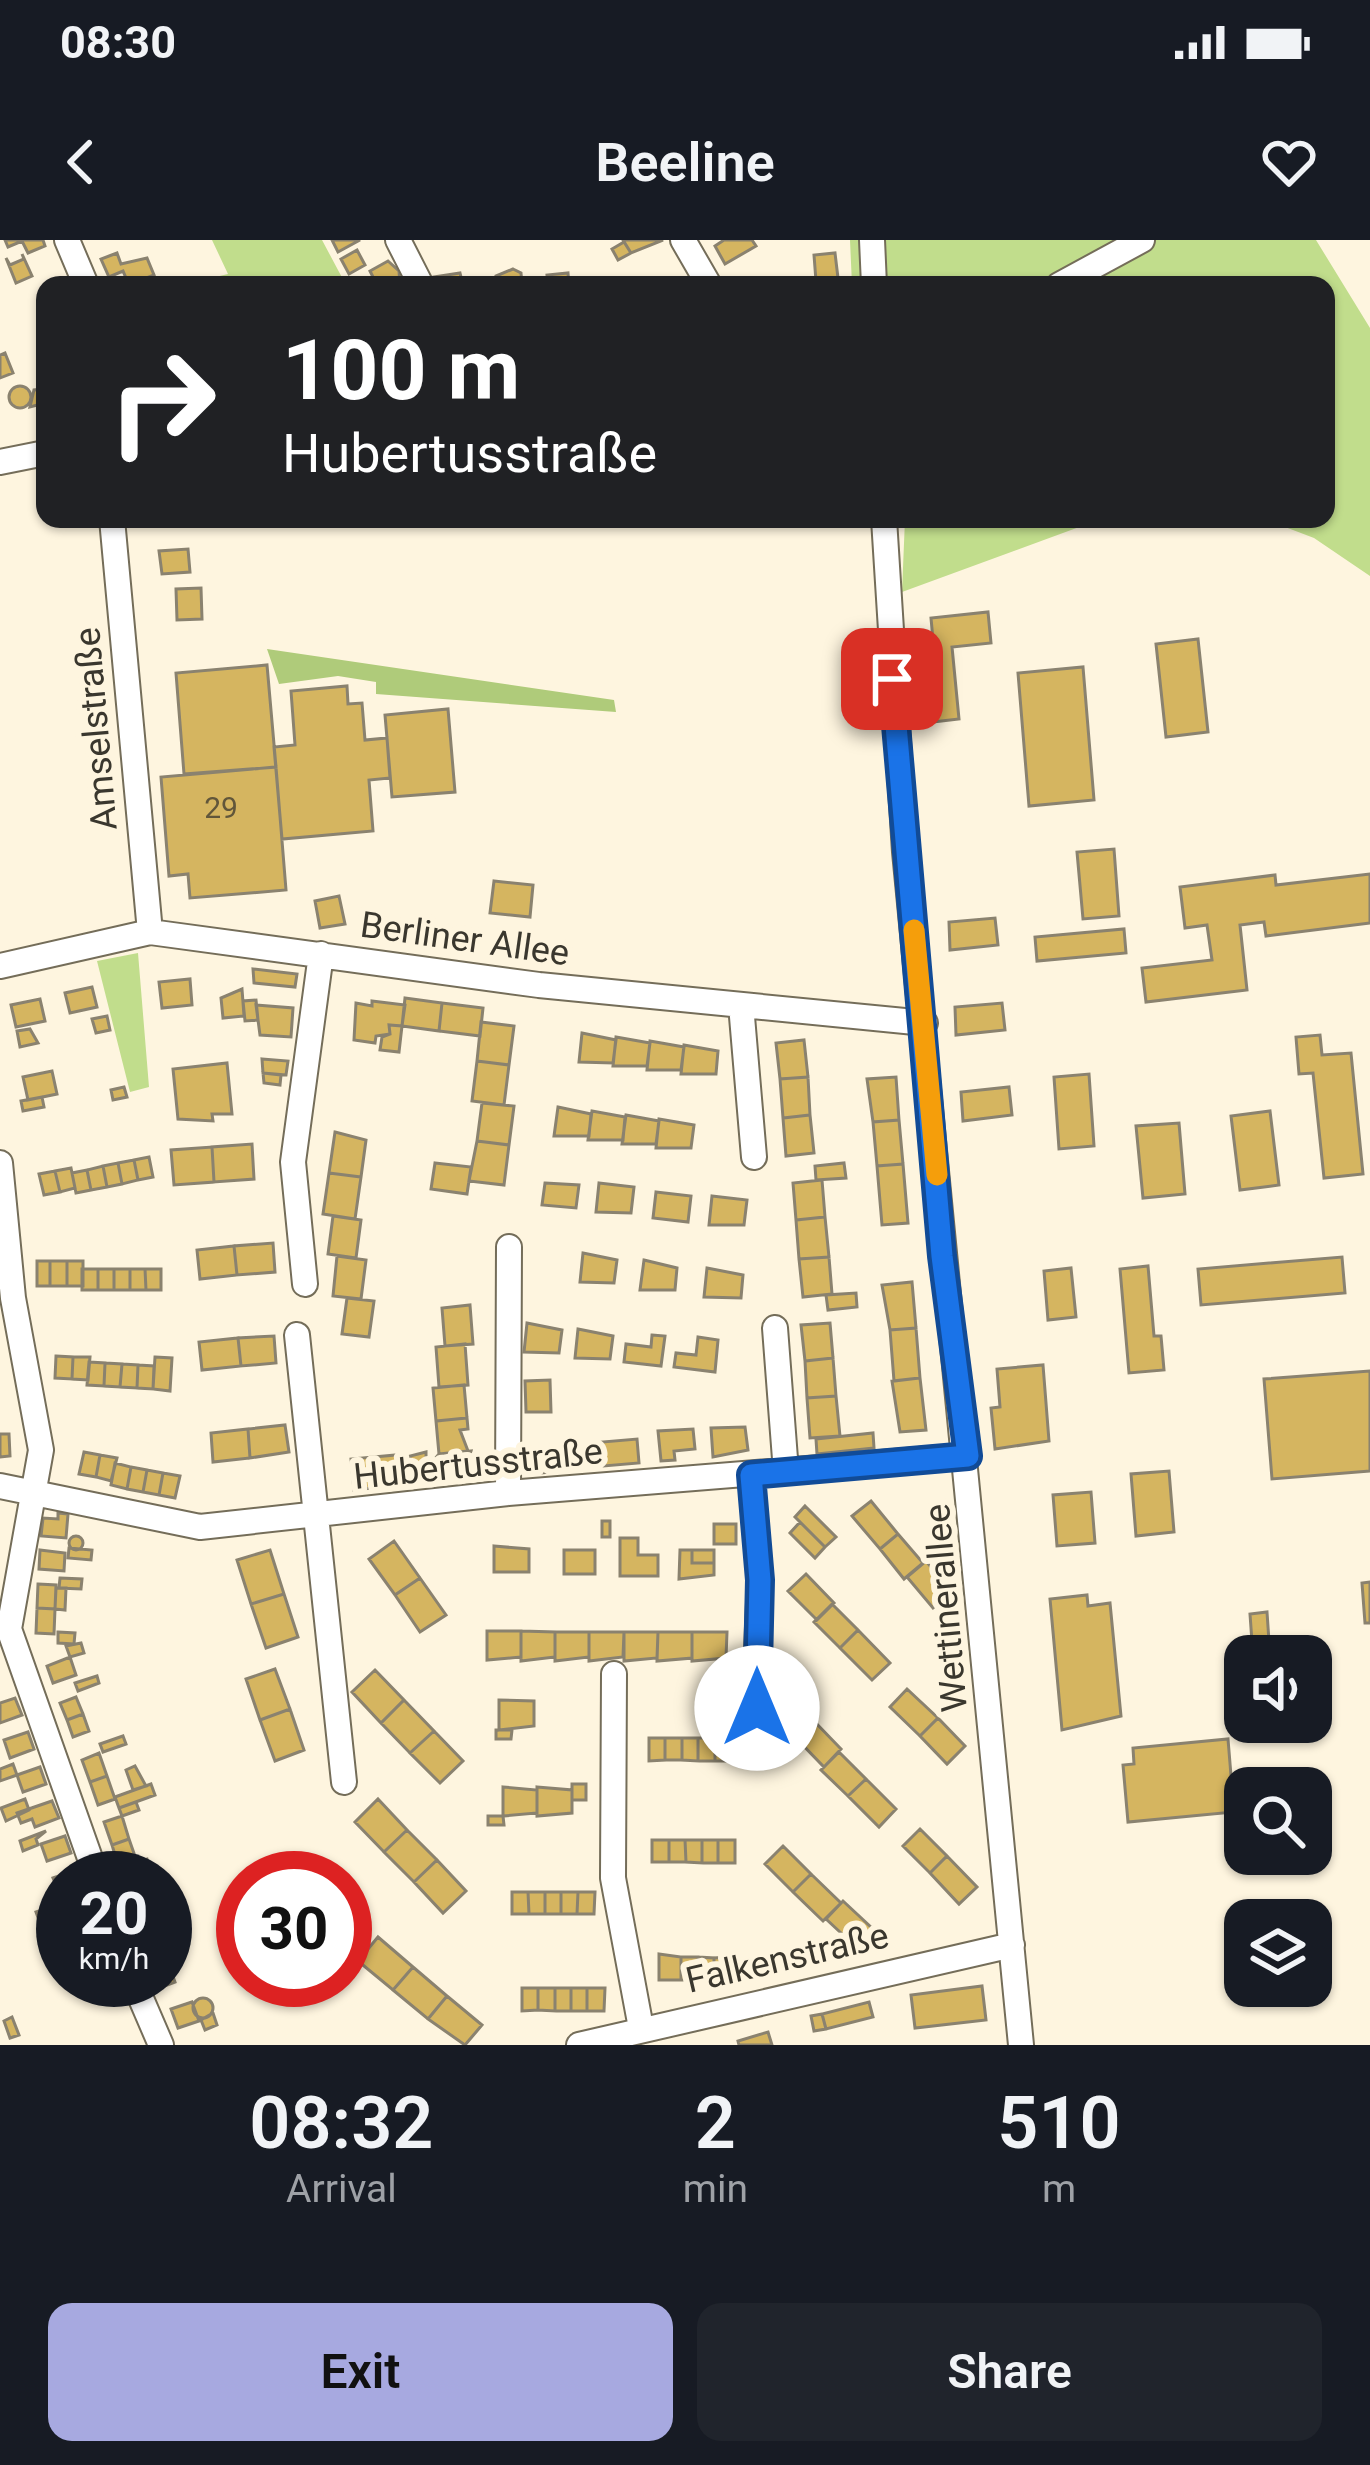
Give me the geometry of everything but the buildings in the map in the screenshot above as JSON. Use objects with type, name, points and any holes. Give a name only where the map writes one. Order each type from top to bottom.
[{"type":"street","points":[[67,240],[82,276]]},
{"type":"street","points":[[398,240],[416,276]]},
{"type":"street","points":[[683,240],[704,276]]},
{"type":"street","points":[[872,240],[874,276]]},
{"type":"street","points":[[1076,276],[1142,240]]},
{"type":"street","points":[[0,462],[36,455]]},
{"type":"street","name":"Amselstraße","points":[[113,528],[150,932]]},
{"type":"street","name":"Wettinerallee","points":[[885,528],[900,787],[925,1023],[942,1256],[968,1456],[1021,2045]]},
{"type":"street","name":"Berliner Allee","points":[[0,966],[150,932],[539,985],[925,1023]]},
{"type":"street","points":[[305,1284],[293,1162],[321,954]]},
{"type":"street","points":[[741,1005],[754,1157]]},
{"type":"street","points":[[0,1163],[7,1298],[41,1450],[8,1612],[9,1629],[87,1851]]},
{"type":"street","points":[[508,1493],[509,1247]]},
{"type":"street","points":[[775,1328],[786,1472]]},
{"type":"street","points":[[297,1335],[344,1782]]},
{"type":"street","name":"Hubertusstraße","points":[[0,1486],[200,1527],[508,1493],[968,1456]]},
{"type":"street","points":[[751,1475],[760,1580],[755,1696],[764,1718]]},
{"type":"street","points":[[614,1675],[613,1878],[641,2028]]},
{"type":"street","name":"Falkenstraße","points":[[579,2045],[1012,1945]]},
{"type":"street","points":[[145,2007],[161,2045]]},
{"type":"green space","points":[[212,240],[322,240],[341,276],[220,276],[228,274]]},
{"type":"green space","points":[[850,240],[1316,240],[1370,328],[1370,576],[1314,538],[1288,528],[1335,528],[1335,276],[852,276]]},
{"type":"green space","points":[[905,528],[1076,528],[902,592]]},
{"type":"green space","points":[[267,649],[614,700],[616,712],[376,694],[376,682],[338,676],[279,684]]},
{"type":"green space","points":[[138,953],[149,1087],[130,1092],[97,961]]},
{"type":"slow traffic","points":[[914,930],[937,1175]]},
{"type":"route","points":[[757,1708],[760,1580],[751,1475],[968,1456],[942,1256],[935,1133],[892,679]]}]
